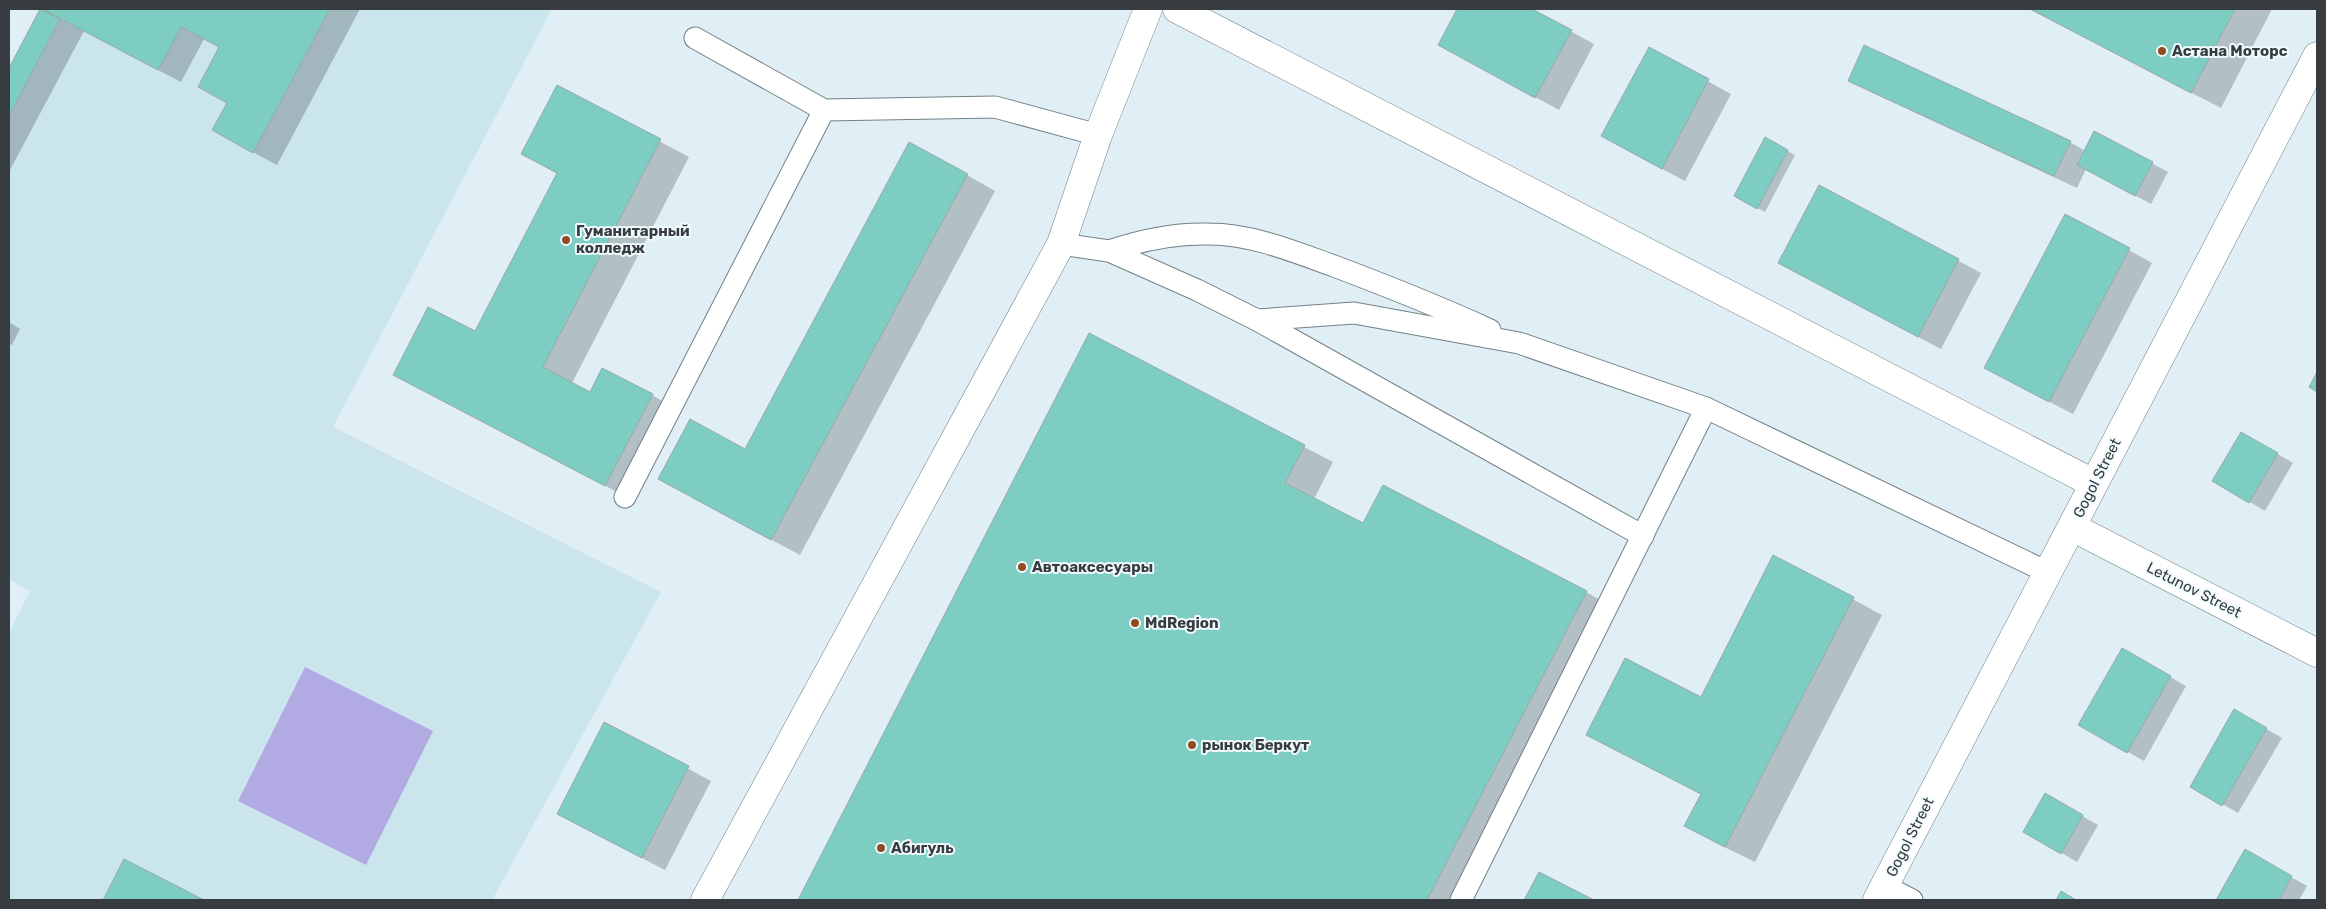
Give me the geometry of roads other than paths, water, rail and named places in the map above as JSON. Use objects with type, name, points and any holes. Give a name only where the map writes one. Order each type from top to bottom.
[{"type":"street","points":[[705,900],[1061,244],[1098,135],[1148,9]]},
{"type":"street","points":[[1177,9],[2093,483]]},
{"type":"street","name":"Gogol Street","points":[[1881,893],[2317,56]]},
{"type":"street","name":"Letunov Street","points":[[2072,527],[2317,653]]},
{"type":"lane","points":[[695,38],[824,110],[995,106],[1098,135]]},
{"type":"lane","points":[[625,496],[824,110]]},
{"type":"lane","points":[[1108,251],[1141,240],[1209,234],[1247,238],[1312,258],[1418,297],[1519,343],[1706,408],[2047,572]]},
{"type":"lane","points":[[1061,244],[1108,251],[1197,290],[1257,320],[1643,536]]},
{"type":"lane","points":[[1257,320],[1354,313],[1519,343]]},
{"type":"lane","points":[[1461,900],[1706,408]]},
{"type":"lane","points":[[1881,893],[1912,900]]},
{"type":"place","name":"Астана Моторс","points":[[2162,51]]},
{"type":"place","name":"Гуманитарный колледж","points":[[566,240]]},
{"type":"place","name":"Автоаксесуары","points":[[1022,567]]},
{"type":"place","name":"MdRegion","points":[[1135,623]]},
{"type":"place","name":"рынок Беркут","points":[[1192,745]]},
{"type":"place","name":"Абигуль","points":[[881,848]]}]
